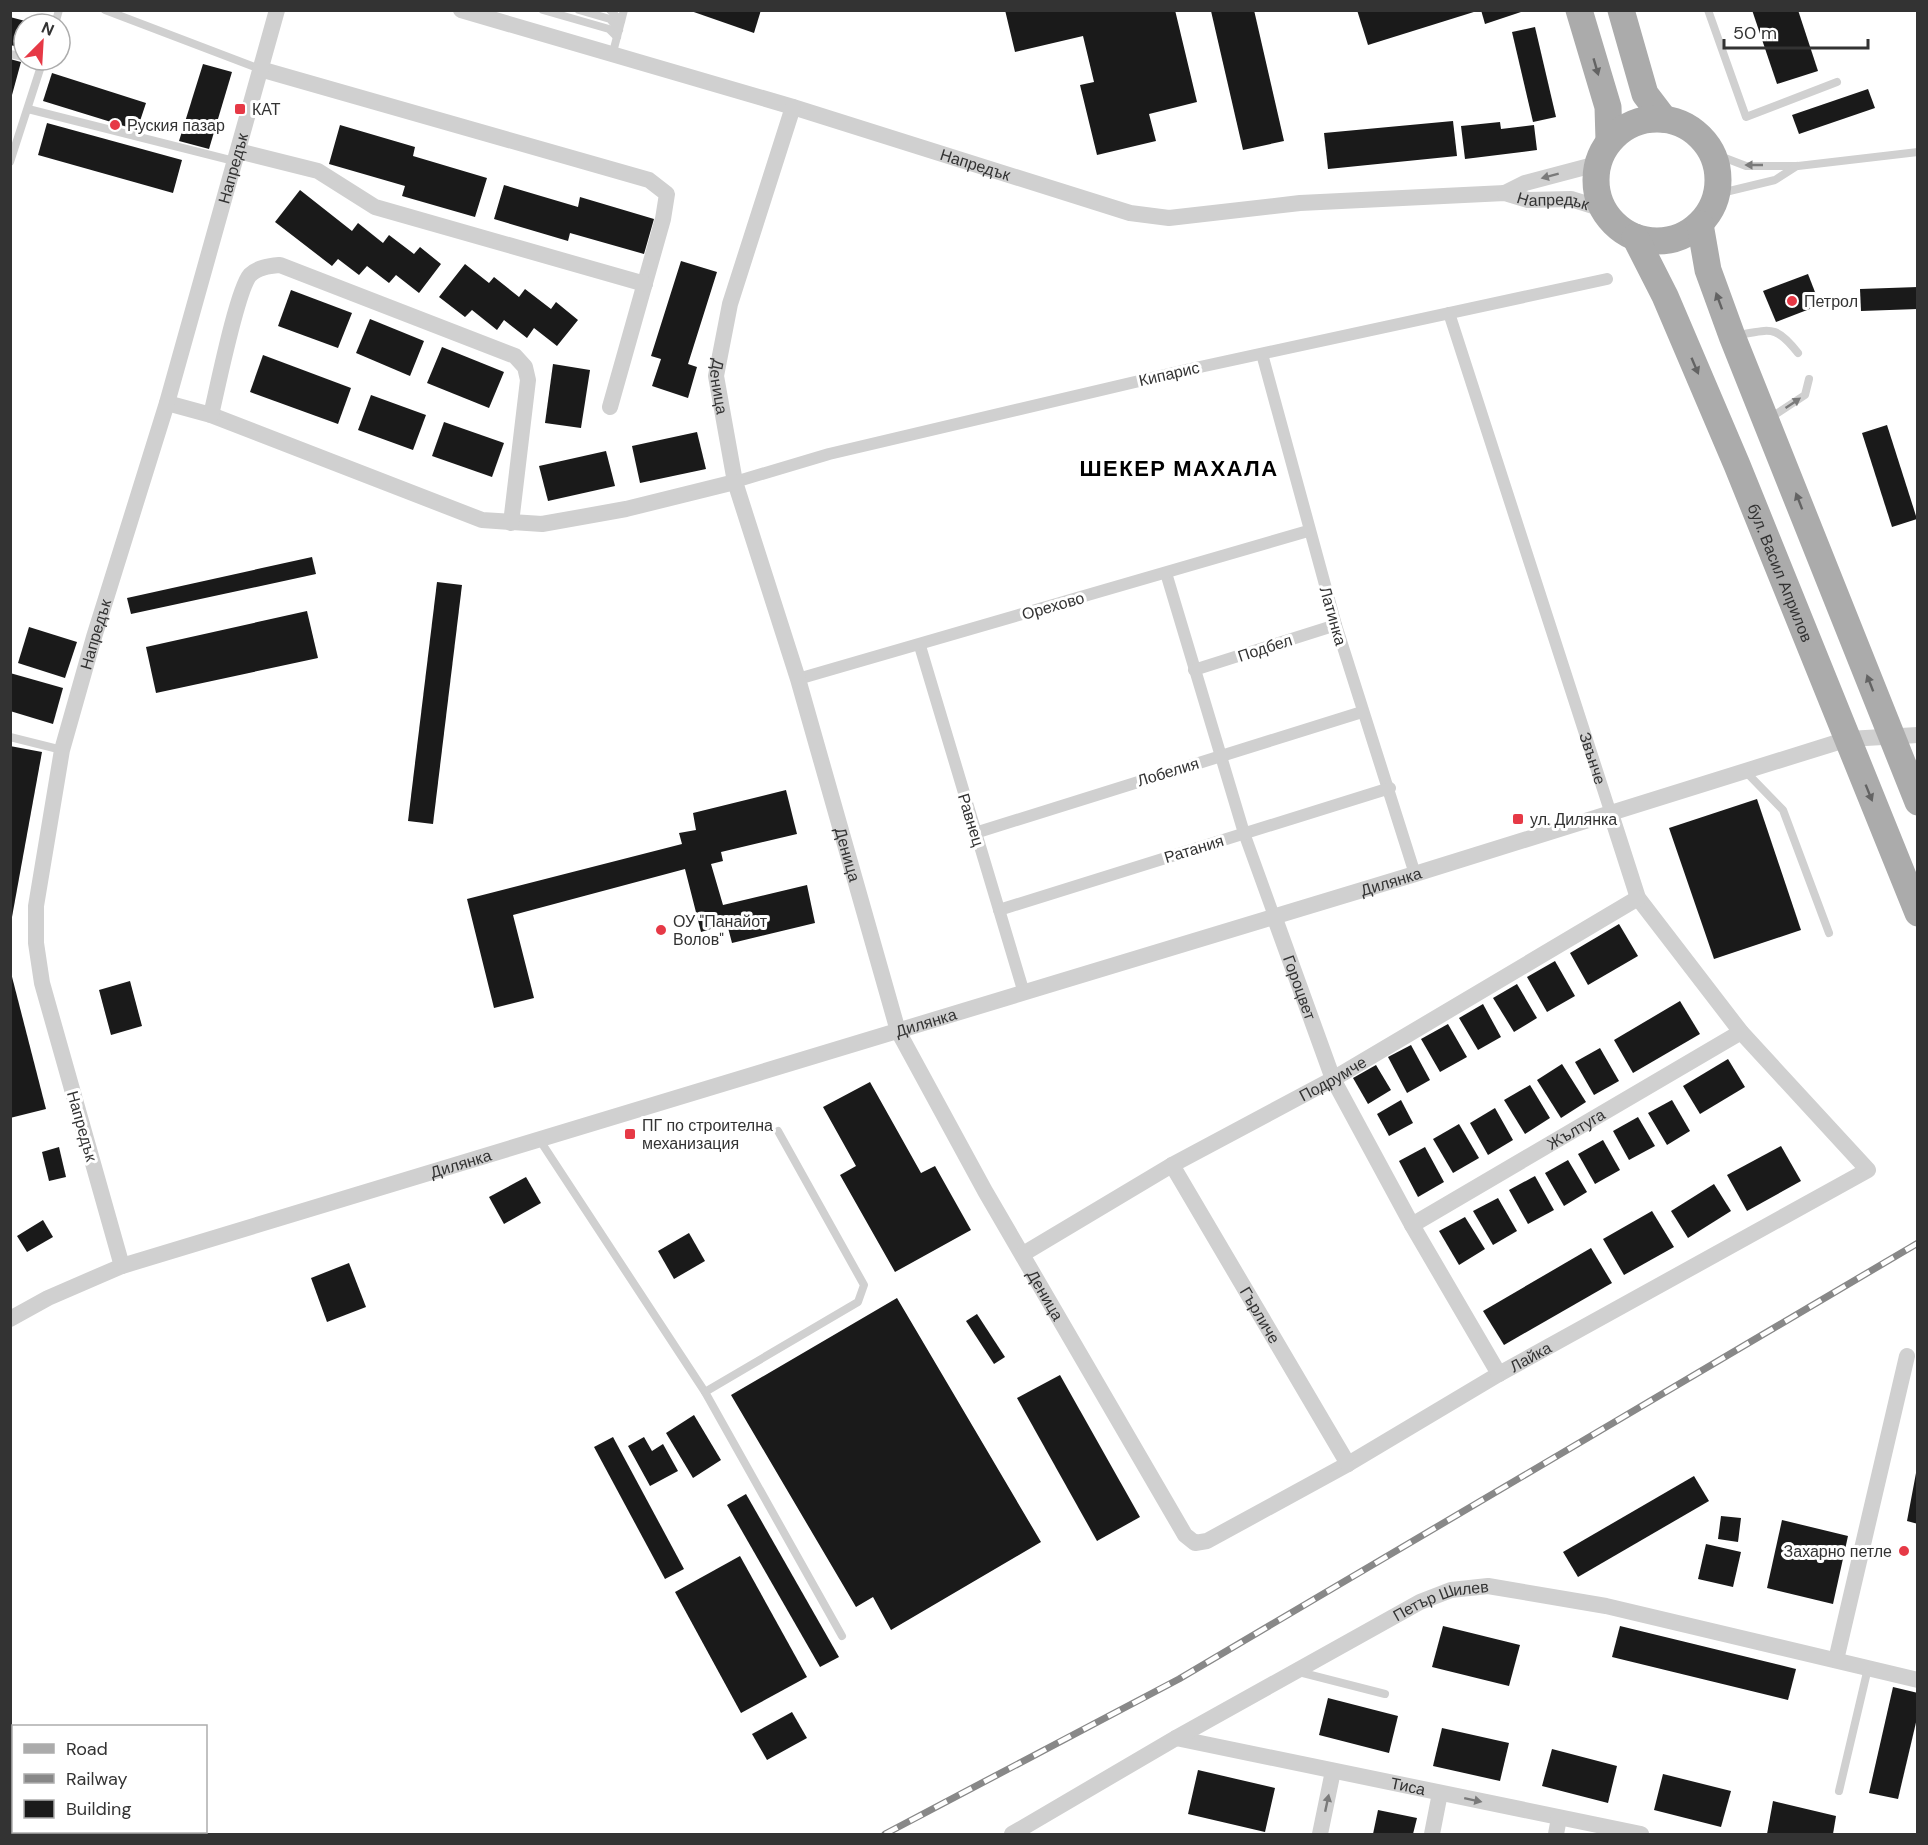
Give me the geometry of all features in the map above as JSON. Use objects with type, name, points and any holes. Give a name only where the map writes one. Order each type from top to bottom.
[{"type":"main road","points":[[1579,10],[1608,108],[1603,152],[1595,182],[1603,209],[1617,226],[1635,237],[1656,241],[1677,238],[1700,224],[1710,211],[1717,194],[1718,173],[1712,153],[1701,137],[1685,125],[1664,119],[1644,120],[1625,127],[1603,152]]},
{"type":"main road","points":[[1621,10],[1645,94],[1664,119]]},
{"type":"main road","points":[[1700,224],[1708,270],[1732,336],[1917,802]]},
{"type":"main road","name":"бул. Васил Априлов","points":[[1635,237],[1665,296],[1728,444],[1917,913]]},
{"type":"street","name":"Напредък","points":[[122,1266],[42,983],[36,944],[36,906],[62,750],[94,636],[167,403],[277,10]]},
{"type":"street","name":"Напредък","points":[[461,10],[612,56],[793,107],[1130,213],[1169,218],[1300,203],[1504,192],[1603,152]]},
{"type":"street","points":[[260,69],[650,180],[667,194],[645,284],[610,407]]},
{"type":"street","name":"Деница","points":[[793,107],[730,304],[716,376],[735,482],[798,679],[898,1031],[985,1191],[1185,1535],[1195,1543]]},
{"type":"street","points":[[236,156],[318,171],[375,207],[645,284]]},
{"type":"street","name":"Напредък","points":[[1504,192],[1528,200],[1571,199],[1603,209]]},
{"type":"street","points":[[211,415],[241,297],[250,276],[265,266],[280,265],[515,356],[525,367],[528,381],[511,523]]},
{"type":"street","name":"Кипарис","points":[[735,482],[829,454],[1262,354],[1607,279]]},
{"type":"street","name":"Звънче","points":[[1449,313],[1638,898],[1741,1032],[1868,1170]]},
{"type":"street","name":"Латинка","points":[[1262,354],[1308,531],[1362,712],[1390,788],[1415,874]]},
{"type":"street","points":[[167,403],[211,415],[482,520],[542,524],[626,509],[735,482]]},
{"type":"street","name":"Орехово","points":[[798,679],[920,646],[1308,531]]},
{"type":"street","name":"Гороцвет","points":[[1166,573],[1244,833],[1333,1079],[1412,1225],[1499,1374]]},
{"type":"street","name":"Подбел","points":[[1194,670],[1336,625]]},
{"type":"street","name":"Равнец","points":[[920,646],[1024,993]]},
{"type":"street","name":"Лобелия","points":[[975,833],[1362,712]]},
{"type":"street","name":"Дилянка","points":[[10,1319],[48,1298],[122,1266],[1415,874],[1848,739],[1917,735]]},
{"type":"street","name":"Ратания","points":[[999,910],[1390,788]]},
{"type":"street","name":"Подрумче","points":[[1023,1254],[1172,1165],[1333,1079],[1638,898]]},
{"type":"street","name":"Жълтуга","points":[[1412,1225],[1741,1032]]},
{"type":"street","name":"Гърличе","points":[[1172,1165],[1348,1464]]},
{"type":"street","name":"Лайка","points":[[1195,1543],[1207,1541],[1348,1464],[1499,1374],[1868,1170]]},
{"type":"street","points":[[1836,1660],[1907,1356]]},
{"type":"street","name":"Петър Шилев","points":[[1012,1834],[1295,1671],[1420,1602],[1451,1590],[1488,1586],[1606,1606],[1917,1680]]},
{"type":"street","name":"Тиса","points":[[1176,1738],[1641,1834]]},
{"type":"street","points":[[1320,1834],[1333,1771]]},
{"type":"street","points":[[1432,1834],[1440,1793]]},
{"type":"street","points":[[1556,1834],[1559,1818]]},
{"type":"lane","points":[[105,10],[260,69]]},
{"type":"lane","points":[[543,10],[609,29],[621,20]]},
{"type":"lane","points":[[579,10],[621,20]]},
{"type":"lane","points":[[610,10],[621,20]]},
{"type":"lane","points":[[1708,10],[1746,117],[1837,82]]},
{"type":"lane","points":[[612,56],[621,20]]},
{"type":"lane","points":[[10,162],[37,72]]},
{"type":"lane","points":[[27,109],[236,156]]},
{"type":"lane","points":[[1712,153],[1746,166],[1797,166],[1917,152]]},
{"type":"lane","points":[[1717,194],[1775,180],[1797,166]]},
{"type":"lane","points":[[1732,336],[1770,331],[1783,334],[1798,353]]},
{"type":"lane","points":[[1767,420],[1805,395],[1809,379]]},
{"type":"lane","points":[[10,737],[62,750]]},
{"type":"lane","points":[[1746,772],[1783,810],[1829,933]]},
{"type":"lane","points":[[705,1392],[858,1302],[864,1285],[778,1131]]},
{"type":"lane","points":[[539,1139],[705,1392],[842,1636]]},
{"type":"lane","points":[[1839,1791],[1868,1668]]},
{"type":"lane","points":[[1295,1671],[1385,1694]]},
{"type":"building","points":[[688,10],[761,10],[754,33]]},
{"type":"building","points":[[1005,10],[1175,10],[1197,102],[1149,114],[1156,141],[1097,155],[1080,85],[1094,82],[1083,36],[1015,52]]},
{"type":"building","points":[[1254,10],[1284,141],[1243,150],[1211,11]]},
{"type":"building","points":[[1357,10],[1477,10],[1477,11],[1368,45]]},
{"type":"building","points":[[1481,10],[1521,10],[1521,12],[1485,24]]},
{"type":"building","points":[[1752,10],[1798,10],[1818,71],[1777,84]]},
{"type":"building","points":[[10,17],[12,18],[12,45],[10,45]]},
{"type":"building","points":[[1535,27],[1556,117],[1533,122],[1512,32]]},
{"type":"building","points":[[10,59],[12,60],[12,72],[18,72],[12,95],[10,94]]},
{"type":"building","points":[[203,64],[232,72],[209,149],[179,141]]},
{"type":"building","points":[[52,73],[146,103],[137,130],[43,101]]},
{"type":"building","points":[[1868,89],[1875,108],[1799,134],[1792,115]]},
{"type":"building","points":[[1453,121],[1457,156],[1328,169],[1324,133]]},
{"type":"building","points":[[1500,122],[1501,129],[1534,125],[1537,150],[1465,159],[1461,126]]},
{"type":"building","points":[[47,123],[182,160],[173,193],[38,155]]},
{"type":"building","points":[[340,125],[415,147],[413,156],[487,178],[475,217],[402,196],[405,186],[329,164]]},
{"type":"building","points":[[504,185],[578,207],[580,197],[654,219],[644,254],[570,233],[568,241],[494,219]]},
{"type":"building","points":[[300,190],[352,231],[358,223],[383,243],[389,235],[414,254],[420,247],[441,264],[419,293],[396,275],[389,283],[367,266],[359,275],[338,259],[332,266],[275,222]]},
{"type":"building","points":[[681,261],[717,272],[688,364],[697,367],[688,398],[652,386],[661,359],[651,356]]},
{"type":"building","points":[[465,264],[489,283],[494,277],[519,297],[525,289],[551,309],[556,302],[578,320],[557,346],[534,328],[527,338],[504,320],[497,330],[472,310],[465,317],[439,297]]},
{"type":"building","points":[[1808,274],[1820,305],[1776,322],[1763,291]]},
{"type":"building","points":[[1918,287],[1918,309],[1861,311],[1860,289]]},
{"type":"building","points":[[291,290],[352,313],[338,348],[278,326]]},
{"type":"building","points":[[370,319],[424,341],[410,376],[356,353]]},
{"type":"building","points":[[442,347],[504,372],[489,408],[427,383]]},
{"type":"building","points":[[263,355],[351,388],[338,424],[250,392]]},
{"type":"building","points":[[553,364],[590,370],[581,428],[545,423]]},
{"type":"building","points":[[371,395],[426,415],[413,450],[358,430]]},
{"type":"building","points":[[444,422],[504,443],[492,477],[432,456]]},
{"type":"building","points":[[1887,425],[1917,519],[1892,527],[1862,433]]},
{"type":"building","points":[[697,432],[706,469],[640,483],[632,446]]},
{"type":"building","points":[[606,451],[615,486],[548,501],[539,466]]},
{"type":"building","points":[[312,557],[316,574],[131,614],[127,598]]},
{"type":"building","points":[[437,582],[462,585],[433,824],[408,821]]},
{"type":"building","points":[[307,611],[318,658],[156,693],[146,647]]},
{"type":"building","points":[[29,627],[77,642],[65,678],[18,663]]},
{"type":"building","points":[[10,673],[63,688],[53,724],[10,711]]},
{"type":"building","points":[[10,746],[42,752],[12,917],[10,917]]},
{"type":"building","points":[[786,790],[797,834],[721,852],[723,861],[711,864],[723,905],[807,885],[815,923],[732,943],[727,924],[701,932],[685,869],[513,915],[534,998],[494,1008],[467,899],[682,844],[679,833],[696,830],[693,813]]},
{"type":"building","points":[[1757,799],[1801,930],[1714,959],[1669,828]]},
{"type":"building","points":[[1619,924],[1638,956],[1588,985],[1570,953]]},
{"type":"building","points":[[1555,961],[1575,996],[1547,1012],[1527,977]]},
{"type":"building","points":[[10,969],[46,1109],[10,1118]]},
{"type":"building","points":[[130,981],[142,1026],[111,1035],[99,990]]},
{"type":"building","points":[[1517,984],[1537,1018],[1514,1032],[1493,998]]},
{"type":"building","points":[[1680,1001],[1700,1034],[1633,1073],[1614,1040]]},
{"type":"building","points":[[1483,1004],[1501,1037],[1478,1050],[1459,1018]]},
{"type":"building","points":[[1448,1024],[1467,1057],[1440,1072],[1421,1039]]},
{"type":"building","points":[[1411,1045],[1430,1080],[1407,1093],[1388,1057]]},
{"type":"building","points":[[1600,1048],[1619,1081],[1594,1095],[1575,1062]]},
{"type":"building","points":[[1728,1059],[1745,1087],[1700,1114],[1683,1086]]},
{"type":"building","points":[[1562,1064],[1586,1102],[1561,1118],[1537,1080]]},
{"type":"building","points":[[1376,1065],[1391,1090],[1368,1104],[1353,1078]]},
{"type":"building","points":[[870,1082],[921,1173],[935,1166],[971,1230],[895,1272],[840,1175],[856,1166],[823,1107]]},
{"type":"building","points":[[1530,1085],[1550,1118],[1525,1134],[1504,1100]]},
{"type":"building","points":[[1401,1100],[1413,1123],[1389,1136],[1377,1114]]},
{"type":"building","points":[[1672,1100],[1690,1131],[1667,1145],[1648,1113]]},
{"type":"building","points":[[1495,1108],[1513,1140],[1488,1155],[1470,1123]]},
{"type":"building","points":[[1638,1117],[1655,1146],[1629,1160],[1613,1131]]},
{"type":"building","points":[[1459,1124],[1479,1158],[1453,1173],[1433,1139]]},
{"type":"building","points":[[1603,1140],[1620,1170],[1595,1184],[1578,1154]]},
{"type":"building","points":[[1781,1146],[1801,1181],[1747,1211],[1727,1175]]},
{"type":"building","points":[[59,1147],[66,1177],[49,1181],[42,1152]]},
{"type":"building","points":[[1425,1147],[1444,1182],[1418,1197],[1399,1161]]},
{"type":"building","points":[[1568,1160],[1587,1192],[1564,1206],[1545,1173]]},
{"type":"building","points":[[1535,1176],[1554,1210],[1528,1224],[1509,1190]]},
{"type":"building","points":[[526,1177],[541,1203],[504,1224],[489,1197]]},
{"type":"building","points":[[1714,1184],[1731,1211],[1688,1238],[1671,1211]]},
{"type":"building","points":[[1498,1198],[1517,1231],[1493,1245],[1473,1211]]},
{"type":"building","points":[[1652,1211],[1674,1247],[1624,1275],[1603,1239]]},
{"type":"building","points":[[1465,1217],[1485,1249],[1459,1265],[1439,1231]]},
{"type":"building","points":[[43,1220],[53,1237],[27,1252],[17,1236]]},
{"type":"building","points":[[689,1233],[705,1261],[674,1279],[658,1251]]},
{"type":"building","points":[[1591,1248],[1612,1283],[1504,1345],[1483,1311]]},
{"type":"building","points":[[349,1263],[366,1307],[327,1322],[311,1278]]},
{"type":"building","points":[[897,1298],[1041,1542],[891,1630],[873,1597],[856,1607],[731,1395]]},
{"type":"building","points":[[977,1314],[1005,1357],[994,1364],[966,1321]]},
{"type":"building","points":[[1060,1375],[1140,1517],[1097,1541],[1017,1398]]},
{"type":"building","points":[[694,1415],[721,1460],[693,1478],[666,1433]]},
{"type":"building","points":[[613,1437],[684,1569],[665,1579],[594,1447]]},
{"type":"building","points":[[644,1437],[652,1451],[663,1444],[678,1471],[650,1486],[628,1446]]},
{"type":"building","points":[[1916,1473],[1918,1473],[1918,1524],[1907,1521]]},
{"type":"building","points":[[1694,1476],[1709,1501],[1578,1577],[1563,1552]]},
{"type":"building","points":[[746,1494],[839,1657],[820,1667],[727,1505]]},
{"type":"building","points":[[1721,1516],[1741,1518],[1738,1542],[1718,1539]]},
{"type":"building","points":[[1782,1520],[1848,1536],[1833,1604],[1767,1588]]},
{"type":"building","points":[[1706,1544],[1741,1552],[1733,1587],[1698,1579]]},
{"type":"building","points":[[740,1556],[807,1677],[741,1713],[675,1592]]},
{"type":"building","points":[[1443,1626],[1520,1645],[1509,1686],[1432,1667]]},
{"type":"building","points":[[1620,1626],[1796,1669],[1788,1700],[1612,1657]]},
{"type":"building","points":[[1893,1687],[1918,1693],[1918,1714],[1898,1799],[1869,1793]]},
{"type":"building","points":[[1328,1698],[1398,1716],[1389,1753],[1319,1735]]},
{"type":"building","points":[[792,1712],[807,1738],[767,1760],[752,1734]]},
{"type":"building","points":[[1442,1728],[1509,1743],[1500,1781],[1433,1766]]},
{"type":"building","points":[[1552,1749],[1617,1766],[1608,1803],[1542,1786]]},
{"type":"building","points":[[1198,1770],[1275,1788],[1265,1832],[1188,1814]]},
{"type":"building","points":[[1663,1774],[1731,1791],[1721,1827],[1654,1810]]},
{"type":"building","points":[[1773,1801],[1836,1816],[1833,1834],[1767,1834]]},
{"type":"building","points":[[1378,1810],[1417,1818],[1413,1834],[1373,1834]]},
{"type":"railway","points":[[885,1834],[1179,1679],[1918,1243]]},
{"type":"place","name":"КАТ","points":[[240,109]]},
{"type":"place","name":"Руския пазар","points":[[115,125]]},
{"type":"place","name":"Петрол","points":[[1792,301]]},
{"type":"place","name":"ул. Дилянка","points":[[1518,819]]},
{"type":"place","name":"ОУ \"Панайот Волов\"","points":[[661,930]]},
{"type":"place","name":"ПГ по строителна механизация","points":[[630,1134]]},
{"type":"place","name":"Захарно петле","points":[[1904,1551]]},
{"type":"district","name":"ШЕКЕР МАХАЛА","points":[[1179,468]]}]
